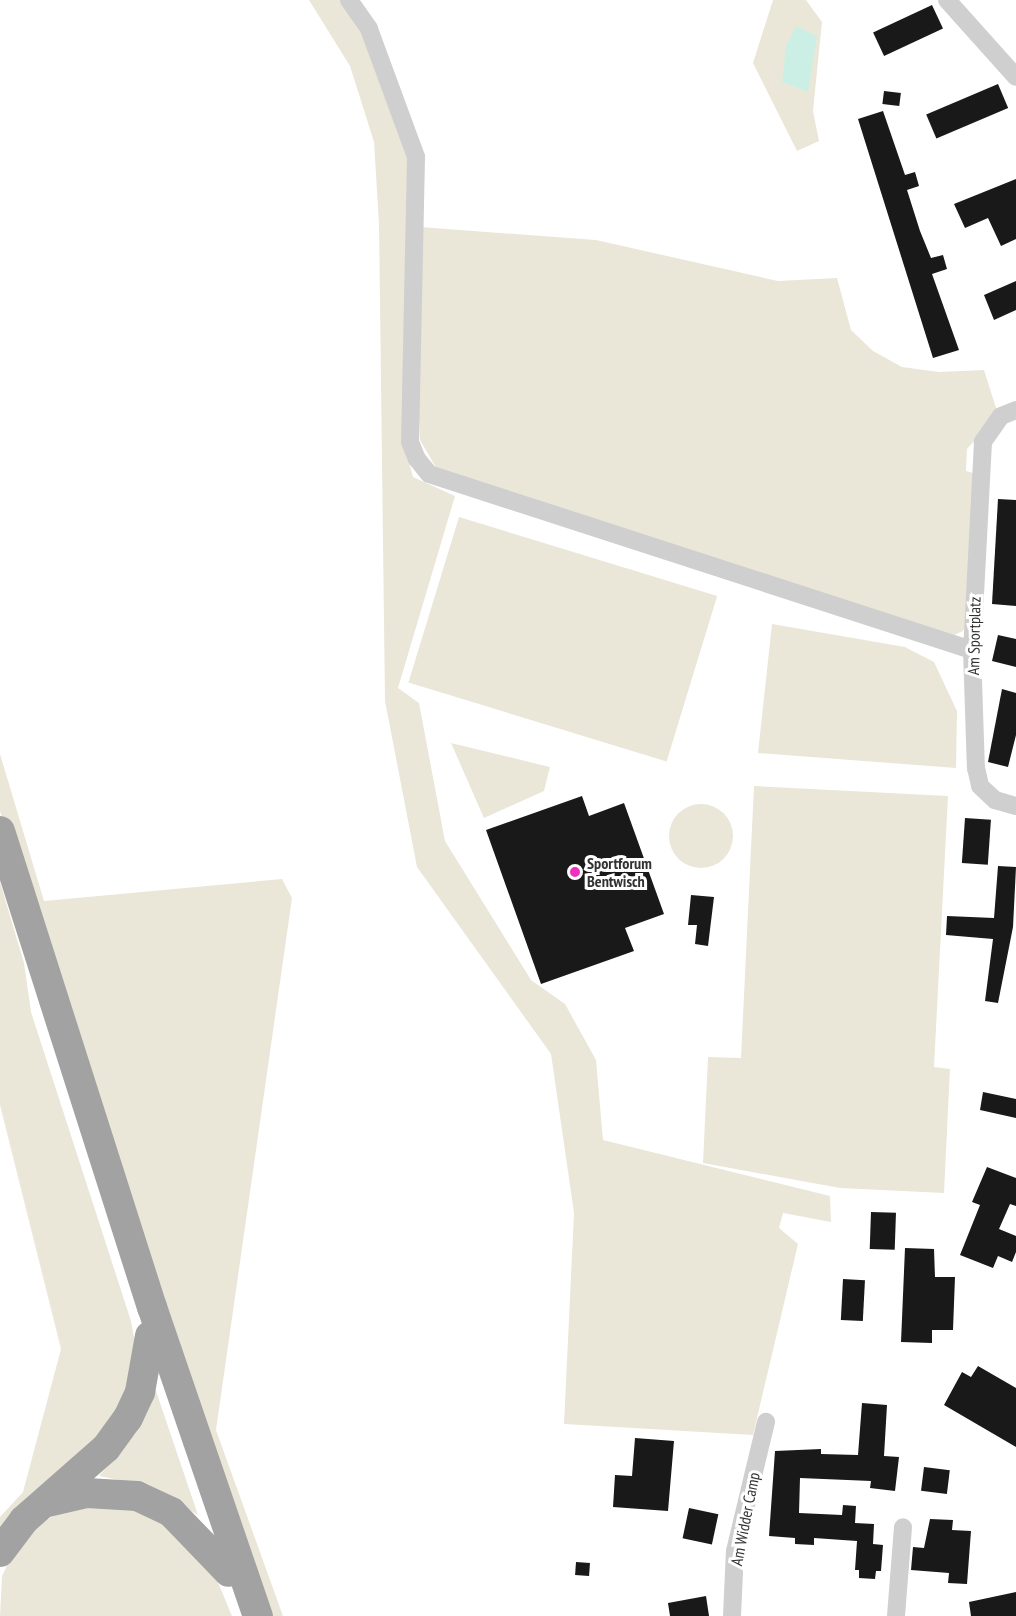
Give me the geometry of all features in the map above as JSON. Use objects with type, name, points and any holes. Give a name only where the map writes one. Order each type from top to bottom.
[{"type":"highway","points":[[0,831],[152,1307],[258,1616]]},
{"type":"highway","points":[[0,863],[150,1336],[244,1616]]},
{"type":"highway","points":[[0,1552],[44,1503],[106,1448],[128,1418],[140,1392],[150,1336]]},
{"type":"highway","points":[[44,1503],[87,1493],[137,1496],[171,1512],[229,1572]]},
{"type":"street","points":[[349,0],[369,29],[416,156],[410,442],[417,459],[429,474],[972,650]]},
{"type":"street","points":[[947,0],[1016,77]]},
{"type":"street","name":"Am Sportplatz","points":[[1016,410],[1001,416],[983,442],[972,650],[976,768],[980,786],[995,800],[1016,806]]},
{"type":"street","name":"Am Widder Camp","points":[[732,1616],[735,1551],[766,1422]]},
{"type":"street","points":[[896,1616],[903,1527]]},
{"type":"shaded area","points":[[309,0],[341,0],[365,34],[409,155],[403,440],[413,477],[455,496],[398,688],[419,703],[445,841],[531,980],[565,1004],[596,1060],[603,1140],[830,1196],[831,1222],[783,1213],[779,1228],[798,1244],[753,1435],[564,1424],[574,1213],[551,1054],[417,867],[385,701],[379,224],[374,142],[350,66]]},
{"type":"shaded area","points":[[773,0],[806,0],[822,22],[813,111],[819,141],[797,151],[753,63]]},
{"type":"shaded area","points":[[796,26],[817,36],[808,92],[782,82],[786,46]]},
{"type":"shaded area","points":[[420,227],[596,240],[778,281],[837,278],[851,330],[873,351],[902,367],[939,372],[984,370],[998,414],[967,449],[966,471],[977,474],[968,620],[963,631],[954,635],[438,471],[420,440],[417,374]]},
{"type":"shaded area","points":[[459,517],[717,596],[667,761],[408,682]]},
{"type":"shaded area","points":[[772,624],[905,647],[934,662],[957,711],[956,768],[758,753]]},
{"type":"shaded area","points":[[451,743],[550,767],[544,791],[484,818]]},
{"type":"shaded area","points":[[0,754],[44,901],[282,879],[292,898],[216,1430],[283,1616],[265,1616],[81,1067],[0,811]]},
{"type":"shaded area","points":[[754,786],[948,796],[934,1067],[950,1069],[944,1193],[840,1188],[703,1163],[708,1057],[741,1058]]},
{"type":"shaded area","points":[[701,804],[719,810],[727,818],[733,836],[727,854],[719,862],[701,868],[683,862],[675,854],[669,836],[675,818],[683,810]]},
{"type":"shaded area","points":[[0,882],[24,963],[31,1012],[131,1321],[137,1353],[113,1428],[0,1533],[0,1517],[23,1492],[61,1349],[0,1105]]},
{"type":"shaded area","points":[[155,1388],[198,1515],[150,1486],[99,1476],[136,1433]]},
{"type":"shaded area","points":[[89,1502],[149,1510],[210,1563],[232,1616],[0,1616],[2,1576],[14,1551],[35,1527],[61,1511]]},
{"type":"building","points":[[932,5],[943,29],[884,56],[873,32]]},
{"type":"building","points":[[998,84],[1008,108],[936,138],[926,114]]},
{"type":"building","points":[[884,91],[901,93],[899,106],[882,104]]},
{"type":"building","points":[[883,111],[905,175],[915,172],[919,186],[907,190],[920,231],[931,258],[943,255],[947,269],[932,274],[959,350],[933,358],[858,119]]},
{"type":"building","points":[[1016,179],[1016,239],[1001,246],[988,218],[965,228],[954,204]]},
{"type":"building","points":[[1016,281],[1016,310],[994,320],[984,295]]},
{"type":"building","points":[[998,499],[1016,500],[1016,606],[992,604]]},
{"type":"building","points":[[998,635],[1016,639],[1016,667],[992,661]]},
{"type":"building","points":[[1002,689],[1016,693],[1016,735],[1008,767],[988,762]]},
{"type":"building","name":"Sportforum Bentwisch","points":[[582,796],[589,816],[624,803],[664,914],[625,928],[634,951],[541,984],[486,830]]},
{"type":"building","points":[[965,818],[991,820],[988,865],[962,863]]},
{"type":"building","points":[[998,866],[1016,867],[1013,927],[998,1003],[985,1001],[993,939],[946,935],[947,916],[994,918]]},
{"type":"building","points":[[691,895],[714,897],[708,946],[695,944],[697,925],[688,925]]},
{"type":"building","points":[[983,1092],[1016,1099],[1016,1118],[980,1110]]},
{"type":"building","points":[[987,1167],[1016,1178],[1016,1206],[1010,1204],[999,1229],[1016,1236],[1016,1252],[1012,1262],[998,1256],[993,1268],[960,1255],[980,1205],[972,1202]]},
{"type":"building","points":[[871,1212],[896,1213],[895,1250],[870,1249]]},
{"type":"building","points":[[905,1248],[934,1249],[935,1277],[955,1277],[953,1330],[932,1330],[932,1343],[901,1342]]},
{"type":"building","points":[[843,1279],[865,1280],[863,1321],[841,1320]]},
{"type":"building","points":[[978,1366],[1016,1388],[1016,1447],[944,1405],[962,1372],[971,1377]]},
{"type":"building","points":[[862,1403],[887,1405],[884,1456],[899,1457],[895,1491],[870,1488],[871,1481],[800,1478],[799,1513],[842,1515],[843,1505],[856,1506],[855,1523],[874,1524],[873,1544],[883,1545],[881,1571],[876,1571],[875,1579],[859,1578],[859,1570],[855,1570],[857,1541],[814,1538],[814,1545],[795,1544],[795,1538],[769,1536],[775,1451],[821,1449],[821,1454],[858,1455]]},
{"type":"building","points":[[635,1438],[674,1441],[668,1511],[613,1507],[615,1475],[632,1476]]},
{"type":"building","points":[[924,1467],[950,1470],[947,1494],[921,1491]]},
{"type":"building","points":[[689,1508],[718,1514],[712,1545],[683,1538]]},
{"type":"building","points":[[930,1519],[953,1520],[952,1530],[971,1531],[967,1584],[948,1583],[949,1573],[911,1570],[913,1547],[924,1548]]},
{"type":"building","points":[[576,1562],[590,1563],[589,1576],[575,1575]]},
{"type":"building","points":[[1016,1592],[1016,1616],[971,1616],[969,1602]]},
{"type":"building","points":[[706,1596],[709,1616],[670,1616],[668,1603]]},
{"type":"place","name":"Sportforum Bentwisch","points":[[575,872]]}]
